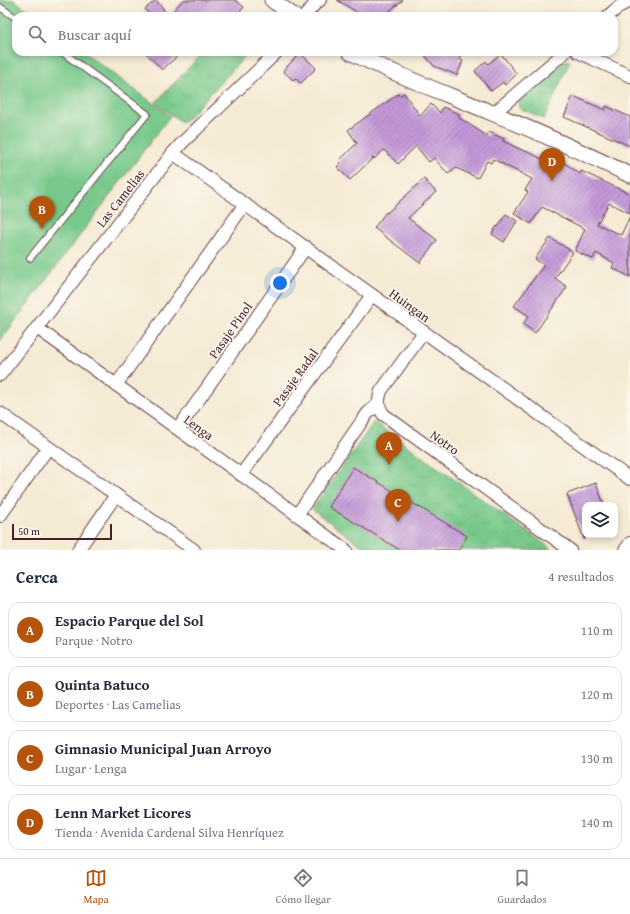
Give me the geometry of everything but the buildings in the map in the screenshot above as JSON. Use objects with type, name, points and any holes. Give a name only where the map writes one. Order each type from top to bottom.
[{"type":"street","points":[[272,0],[288,12]]},
{"type":"street","points":[[309,12],[320,0]]},
{"type":"street","points":[[613,12],[630,1]]},
{"type":"street","name":"Las Camelias","points":[[0,376],[173,153],[273,56]]},
{"type":"street","points":[[359,56],[494,113],[630,175]]},
{"type":"street","points":[[494,113],[560,56]]},
{"type":"street","points":[[587,56],[630,76]]},
{"type":"street","name":"Huingan","points":[[173,153],[630,479]]},
{"type":"street","points":[[116,384],[245,204]]},
{"type":"street","name":"Pasaje Pinol","points":[[178,429],[306,248]]},
{"type":"street","name":"Pasaje Radal","points":[[242,475],[372,295]]},
{"type":"street","name":"Lenga","points":[[37,328],[346,550]]},
{"type":"street","points":[[297,515],[362,421],[378,404],[381,391],[424,332]]},
{"type":"street","name":"Notro","points":[[378,404],[383,414],[387,418],[570,550]]},
{"type":"street","points":[[0,413],[116,495],[180,546],[194,550]]},
{"type":"street","points":[[0,516],[48,448]]},
{"type":"street","points":[[78,550],[116,495]]},
{"type":"street","points":[[625,550],[630,543]]},
{"type":"lane","points":[[0,7],[12,15]]},
{"type":"lane","points":[[30,258],[147,114],[67,56]]},
{"type":"green space","points":[[0,0],[14,0],[30,12],[12,12],[12,56],[89,56],[170,116],[0,341]]},
{"type":"green space","points":[[200,56],[245,56],[183,123],[155,103]]},
{"type":"green space","points":[[566,60],[570,61],[544,119],[519,108],[518,102]]},
{"type":"green space","points":[[374,422],[553,550],[367,550],[312,509]]},
{"type":"place","name":"Lenn Market Licores","points":[[552,181]]},
{"type":"place","name":"Quinta Batuco","points":[[42,229]]},
{"type":"place","name":"Espacio Parque del Sol","points":[[389,465]]},
{"type":"place","name":"Gimnasio Municipal Juan Arroyo","points":[[398,522]]}]
